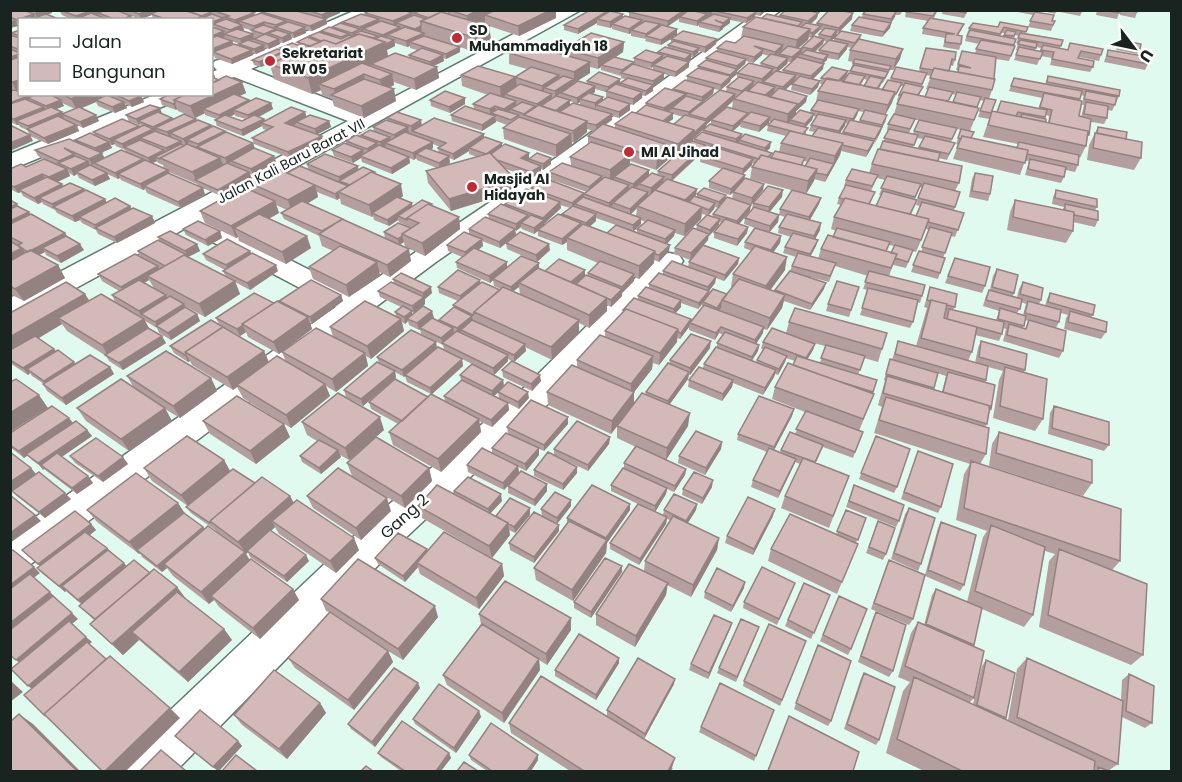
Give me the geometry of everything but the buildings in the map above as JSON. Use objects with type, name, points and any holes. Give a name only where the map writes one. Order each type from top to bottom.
[{"type":"street","points":[[149,18],[171,10]]},
{"type":"street","points":[[213,79],[372,10]]},
{"type":"street","name":"Jalan Kali Baru Barat VII","points":[[10,312],[573,10]]},
{"type":"street","points":[[10,557],[357,306],[565,162],[712,42],[773,10]]},
{"type":"street","points":[[213,61],[366,121]]},
{"type":"street","points":[[10,163],[171,96]]},
{"type":"street","points":[[195,222],[357,306]]},
{"type":"street","name":"Gang 2","points":[[140,771],[385,532],[537,396],[669,261]]},
{"type":"place","name":"SD Muhammadiyah 18","points":[[457,38]]},
{"type":"place","name":"Sekretariat RW 05","points":[[270,61]]},
{"type":"place","name":"MI Al Jihad","points":[[629,152]]},
{"type":"place","name":"Masjid Al Hidayah","points":[[472,187]]}]
